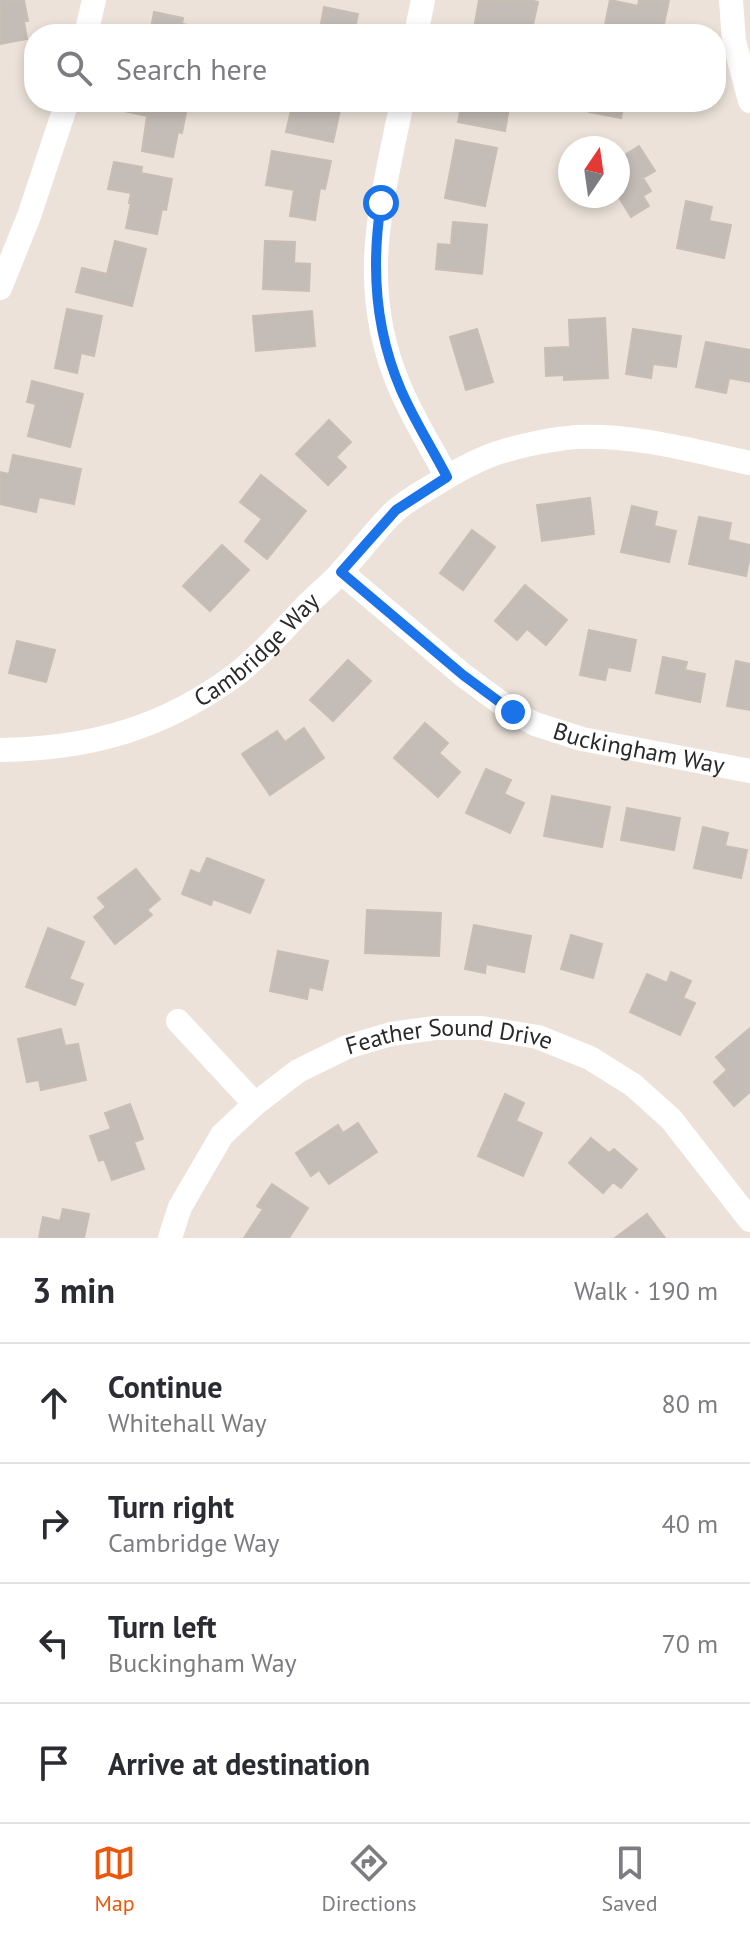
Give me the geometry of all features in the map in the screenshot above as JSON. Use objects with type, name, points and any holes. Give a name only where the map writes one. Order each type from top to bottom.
[{"type":"street","points":[[88,24],[94,0]]},
{"type":"street","points":[[418,24],[423,0]]},
{"type":"street","points":[[731,0],[734,41],[750,101]]},
{"type":"street","points":[[0,288],[29,216],[64,112]]},
{"type":"street","points":[[400,112],[377,230],[375,289],[384,337],[401,391],[447,477]]},
{"type":"street","name":"Cambridge Way","points":[[0,750],[77,745],[113,737],[198,700],[237,673],[273,642],[396,510],[447,477],[484,458],[576,437],[642,441],[750,463]]},
{"type":"street","name":"Buckingham Way","points":[[341,572],[463,675],[513,712],[535,724],[582,739],[750,771]]},
{"type":"street","points":[[178,1021],[255,1104]]},
{"type":"street","name":"Feather Sound Drive","points":[[170,1238],[180,1207],[222,1135],[255,1104],[298,1071],[347,1047],[391,1034],[435,1028],[482,1028],[538,1037],[590,1058],[633,1085],[671,1119],[750,1219]]},
{"type":"building","points":[[0,0],[24,0],[28,21],[24,21],[24,40],[0,44]]},
{"type":"building","points":[[479,0],[538,2],[533,24],[475,24]]},
{"type":"building","points":[[610,0],[638,6],[639,0],[669,0],[664,24],[605,24]]},
{"type":"building","points":[[324,7],[358,14],[356,24],[321,24]]},
{"type":"building","points":[[154,12],[183,18],[182,24],[152,24]]},
{"type":"building","points":[[129,112],[186,112],[173,157],[142,151],[147,116]]},
{"type":"building","points":[[291,112],[340,112],[333,142],[286,132]]},
{"type":"building","points":[[460,112],[508,112],[505,131],[458,122]]},
{"type":"building","points":[[589,112],[622,112],[621,118]]},
{"type":"building","points":[[456,140],[497,148],[485,206],[445,198]]},
{"type":"building","points":[[639,146],[655,171],[643,178],[651,191],[643,196],[649,206],[631,217],[625,208],[630,208],[630,152]]},
{"type":"building","points":[[272,151],[331,161],[325,189],[320,188],[315,220],[290,216],[294,190],[266,185]]},
{"type":"building","points":[[114,162],[142,167],[141,173],[172,179],[157,234],[126,228],[131,193],[108,189]]},
{"type":"building","points":[[686,201],[712,207],[709,221],[731,225],[724,258],[677,248]]},
{"type":"building","points":[[453,222],[487,225],[482,274],[436,269],[438,244],[451,245]]},
{"type":"building","points":[[115,241],[146,249],[132,306],[76,292],[82,268],[107,274]]},
{"type":"building","points":[[265,241],[295,242],[294,263],[310,264],[309,291],[263,289]]},
{"type":"building","points":[[67,309],[102,316],[94,356],[81,353],[77,373],[55,368]]},
{"type":"building","points":[[312,311],[315,346],[256,351],[253,316]]},
{"type":"building","points":[[605,318],[608,378],[564,380],[564,375],[546,376],[545,348],[570,347],[569,320]]},
{"type":"building","points":[[477,329],[493,382],[466,390],[450,337]]},
{"type":"building","points":[[633,329],[681,336],[676,367],[653,364],[651,378],[626,374]]},
{"type":"building","points":[[706,342],[750,350],[750,382],[729,378],[726,393],[696,387]]},
{"type":"building","points":[[32,381],[83,394],[70,447],[28,436],[36,404],[27,402]]},
{"type":"building","points":[[329,420],[351,442],[336,457],[346,467],[328,485],[296,454]]},
{"type":"building","points":[[13,455],[81,469],[74,504],[39,497],[36,512],[0,504],[0,472],[9,474]]},
{"type":"building","points":[[261,475],[306,511],[267,559],[245,541],[262,519],[240,502]]},
{"type":"building","points":[[590,498],[594,534],[542,541],[537,505]]},
{"type":"building","points":[[632,506],[657,512],[654,526],[676,531],[669,562],[621,552]]},
{"type":"building","points":[[699,517],[731,523],[728,540],[750,545],[746,576],[689,564]]},
{"type":"building","points":[[472,530],[495,547],[463,590],[440,573]]},
{"type":"building","points":[[222,545],[249,570],[210,611],[183,586]]},
{"type":"building","points":[[525,585],[567,620],[546,645],[527,629],[517,640],[495,621]]},
{"type":"building","points":[[589,630],[636,640],[630,671],[608,667],[605,680],[580,675]]},
{"type":"building","points":[[17,641],[55,650],[46,682],[9,673]]},
{"type":"building","points":[[663,657],[687,662],[685,670],[705,674],[700,702],[656,693]]},
{"type":"building","points":[[348,660],[371,681],[333,721],[310,700]]},
{"type":"building","points":[[736,661],[750,664],[750,710],[727,706]]},
{"type":"building","points":[[425,723],[448,743],[439,753],[460,772],[438,797],[394,758]]},
{"type":"building","points":[[304,728],[324,758],[270,795],[242,754],[277,731],[285,742]]},
{"type":"building","points":[[486,769],[511,780],[504,794],[524,803],[510,833],[466,813]]},
{"type":"building","points":[[552,796],[610,807],[602,847],[544,836]]},
{"type":"building","points":[[627,808],[680,818],[674,850],[621,840]]},
{"type":"building","points":[[703,827],[728,833],[725,846],[747,850],[741,878],[694,868]]},
{"type":"building","points":[[207,858],[264,880],[250,913],[213,899],[211,905],[182,894],[191,870],[200,874]]},
{"type":"building","points":[[136,869],[160,899],[147,910],[152,915],[115,944],[94,917],[106,907],[98,898]]},
{"type":"building","points":[[367,910],[441,913],[439,956],[365,953]]},
{"type":"building","points":[[474,925],[531,936],[524,972],[486,964],[485,973],[465,969]]},
{"type":"building","points":[[48,928],[84,942],[69,979],[83,984],[75,1005],[26,987]]},
{"type":"building","points":[[571,935],[602,944],[593,978],[561,969]]},
{"type":"building","points":[[278,951],[328,961],[322,990],[309,987],[307,999],[270,991]]},
{"type":"building","points":[[671,972],[691,981],[683,998],[695,1003],[680,1035],[630,1012],[647,974],[667,983]]},
{"type":"building","points":[[750,1028],[750,1092],[734,1106],[714,1082],[727,1070],[716,1057]]},
{"type":"building","points":[[61,1029],[65,1046],[78,1044],[86,1080],[41,1090],[39,1080],[27,1082],[18,1039]]},
{"type":"building","points":[[505,1094],[524,1103],[516,1121],[542,1133],[523,1176],[478,1156]]},
{"type":"building","points":[[130,1104],[143,1139],[134,1142],[144,1169],[112,1180],[104,1159],[99,1161],[90,1136],[111,1129],[105,1113]]},
{"type":"building","points":[[358,1123],[377,1152],[329,1184],[319,1170],[311,1176],[296,1153],[338,1125],[343,1133]]},
{"type":"building","points":[[591,1138],[609,1153],[614,1149],[637,1169],[621,1188],[613,1182],[603,1193],[569,1163]]},
{"type":"building","points":[[272,1184],[308,1208],[289,1238],[244,1238],[263,1209],[257,1206]]},
{"type":"building","points":[[63,1209],[89,1214],[84,1238],[39,1238],[43,1217],[60,1221]]},
{"type":"building","points":[[647,1214],[665,1238],[615,1238]]},
{"type":"route","points":[[381,203],[375,289],[384,337],[401,391],[447,477],[396,510],[341,572],[463,675],[513,712]]}]
